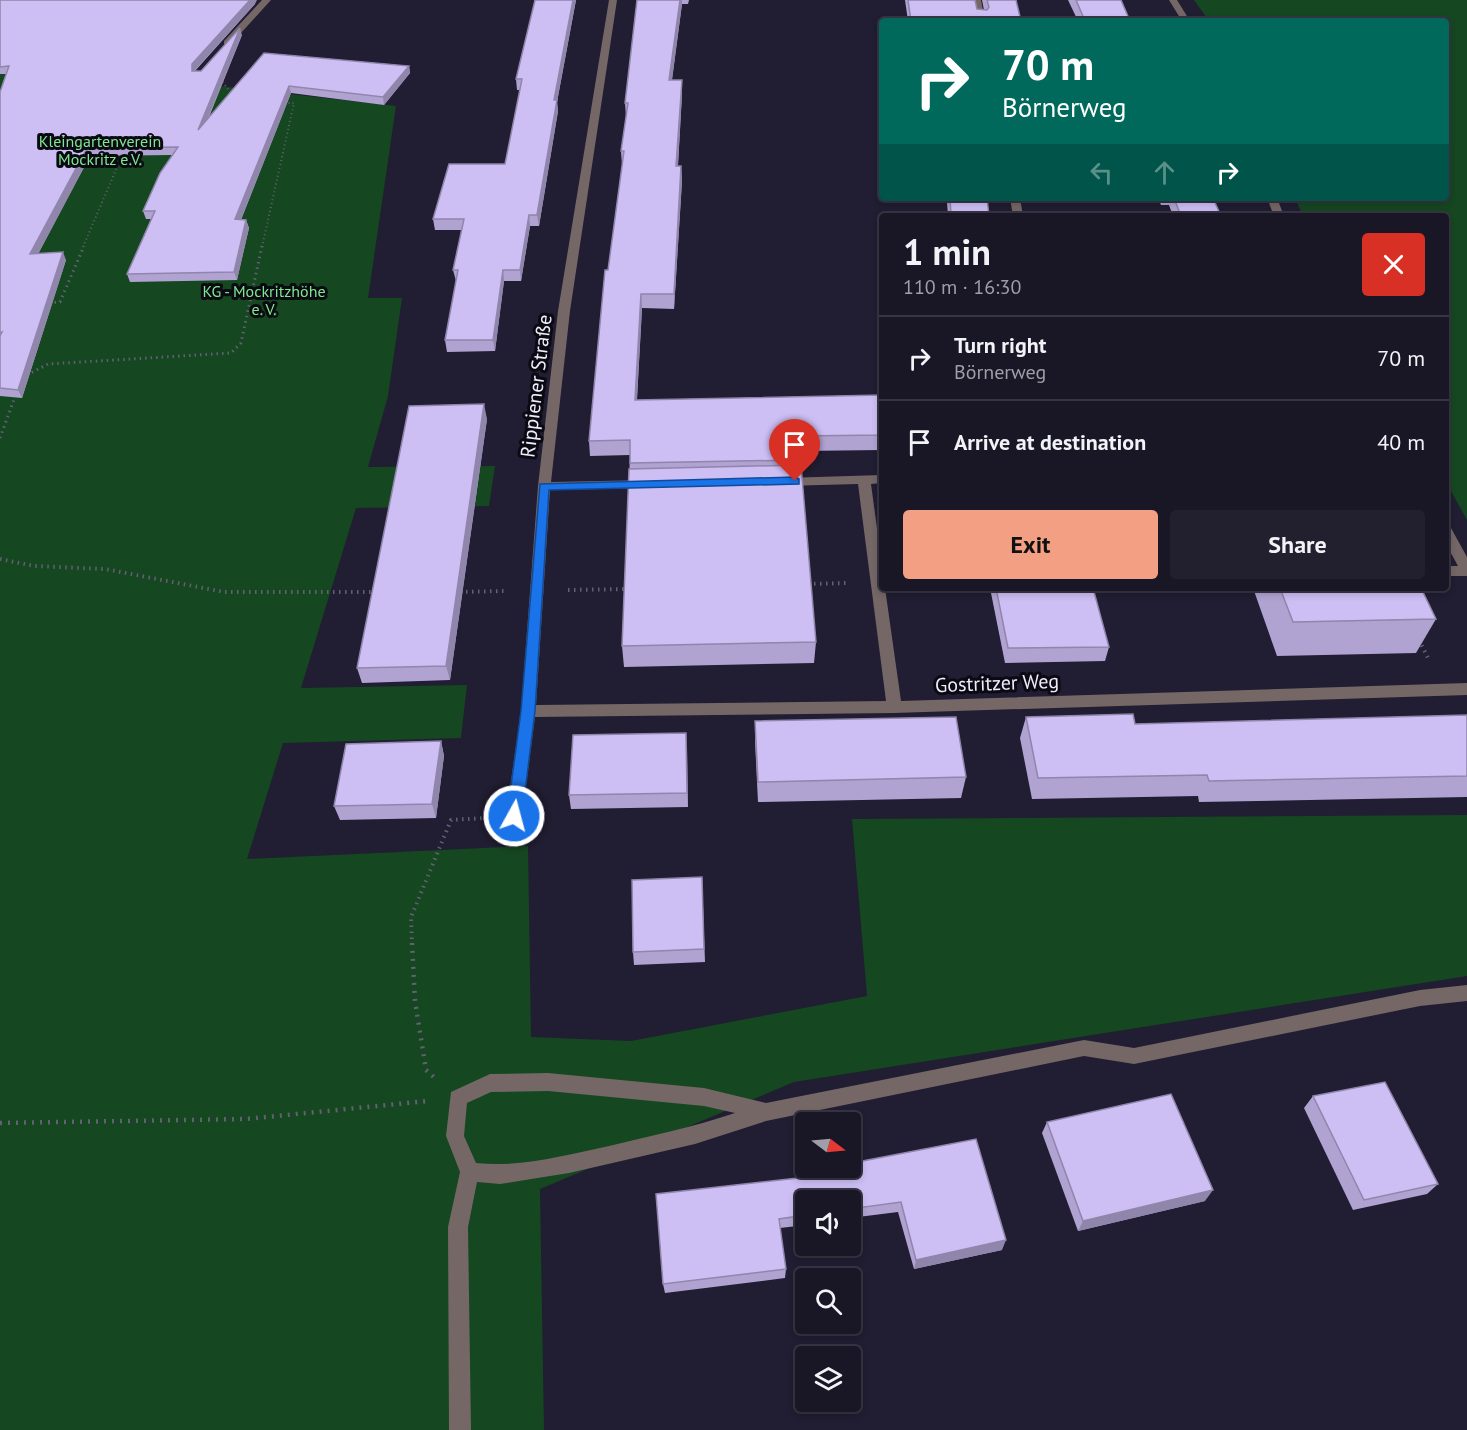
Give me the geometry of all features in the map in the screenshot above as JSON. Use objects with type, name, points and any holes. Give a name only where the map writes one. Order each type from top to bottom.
[{"type":"street","points":[[199,75],[267,0]]},
{"type":"street","name":"Rippiener Straße","points":[[514,816],[528,711],[544,486],[564,311],[614,0]]},
{"type":"street","points":[[977,0],[980,18]]},
{"type":"street","points":[[1173,0],[1184,18]]},
{"type":"street","points":[[769,482],[879,479]]},
{"type":"street","points":[[864,480],[894,707]]},
{"type":"street","points":[[544,486],[662,484]]},
{"type":"street","points":[[1449,537],[1467,571],[1449,571]]},
{"type":"street","name":"Gostritzer Weg","points":[[528,711],[894,707],[1467,689]]},
{"type":"street","points":[[470,1172],[500,1175],[569,1164],[695,1135],[766,1112],[1084,1048],[1134,1056],[1419,998],[1467,993]]},
{"type":"street","points":[[460,1430],[458,1227],[470,1172],[455,1136],[458,1098],[490,1083],[548,1082],[705,1097],[766,1112]]},
{"type":"path","points":[[199,75],[221,80],[234,95]]},
{"type":"path","points":[[20,380],[48,364],[213,356],[231,353],[241,344],[294,103],[283,103]]},
{"type":"path","points":[[40,303],[60,302],[127,143]]},
{"type":"path","points":[[0,438],[17,389]]},
{"type":"path","points":[[0,559],[34,566],[105,569],[224,592],[383,592]]},
{"type":"path","points":[[807,584],[877,583]]},
{"type":"path","points":[[454,592],[631,589]]},
{"type":"path","points":[[1419,639],[1444,690]]},
{"type":"path","points":[[458,1098],[426,1070],[415,1001],[411,917],[451,820],[514,816]]},
{"type":"path","points":[[0,1123],[246,1119],[458,1098]]},
{"type":"green space","name":"KG - Mockritzhöhe e. V.","points":[[0,0],[257,0],[190,72],[175,81],[396,106],[368,298],[402,298],[388,396],[368,467],[495,466],[489,506],[356,508],[301,688],[467,685],[461,738],[283,743],[247,859],[528,846],[531,1037],[631,1041],[867,996],[852,819],[1467,815],[1467,976],[794,1082],[540,1189],[544,1430],[0,1430]]},
{"type":"green space","points":[[1194,0],[1467,0],[1467,520],[1449,487],[1449,213],[1302,213],[1296,201],[1449,201],[1449,18],[1207,18]]},
{"type":"building","name":"Kleingartenverein Mockritz e.V.","points":[[0,0],[250,0],[192,64],[192,71],[201,71],[240,28],[198,130],[264,53],[409,66],[383,97],[289,86],[235,219],[246,220],[234,272],[127,274],[155,211],[143,211],[160,173],[178,147],[87,148],[30,254],[63,252],[18,390],[0,388],[0,336],[2,332],[0,333],[0,92],[9,66],[0,67]]},
{"type":"building","points":[[535,0],[573,0],[554,100],[557,100],[537,215],[529,215],[520,270],[503,270],[493,340],[445,340],[458,270],[453,270],[464,219],[433,219],[449,164],[505,164],[522,79],[516,79]]},
{"type":"building","points":[[637,0],[680,0],[669,80],[682,80],[676,166],[681,166],[674,294],[641,294],[635,400],[879,395],[879,435],[797,436],[799,460],[630,463],[630,440],[589,441],[605,270],[608,270],[624,151],[621,151],[628,103],[625,103]]},
{"type":"building","points":[[908,0],[975,0],[977,9],[987,10],[989,7],[987,0],[1016,0],[1020,18],[911,18]]},
{"type":"building","points":[[1076,0],[1121,0],[1129,18],[1084,18]]},
{"type":"building","points":[[950,201],[987,201],[989,213],[951,213]]},
{"type":"building","points":[[1175,201],[1214,201],[1220,213],[1180,213]]},
{"type":"building","points":[[484,404],[446,666],[357,668],[409,406]]},
{"type":"building","points":[[801,465],[816,642],[622,646],[629,469]]},
{"type":"building","points":[[997,591],[1094,591],[1109,647],[1008,648]]},
{"type":"building","points":[[1281,591],[1422,591],[1436,619],[1293,622]]},
{"type":"building","points":[[1133,714],[1135,724],[1467,715],[1467,776],[1209,781],[1207,775],[1038,778],[1026,717]]},
{"type":"building","points":[[956,717],[966,777],[758,782],[755,721]]},
{"type":"building","points":[[686,733],[687,793],[569,795],[573,735]]},
{"type":"building","points":[[441,741],[432,804],[334,806],[346,744]]},
{"type":"building","points":[[702,877],[704,949],[633,952],[632,880]]},
{"type":"building","points":[[1385,1082],[1438,1184],[1364,1200],[1313,1096]]},
{"type":"building","points":[[1171,1094],[1213,1190],[1083,1221],[1047,1122]]},
{"type":"building","points":[[976,1139],[1006,1240],[916,1260],[901,1202],[861,1207],[861,1190],[795,1190],[795,1217],[779,1219],[786,1269],[663,1284],[656,1194],[798,1178],[861,1178],[861,1161]]},
{"type":"route","points":[[514,816],[528,711],[544,486],[795,481]]}]
